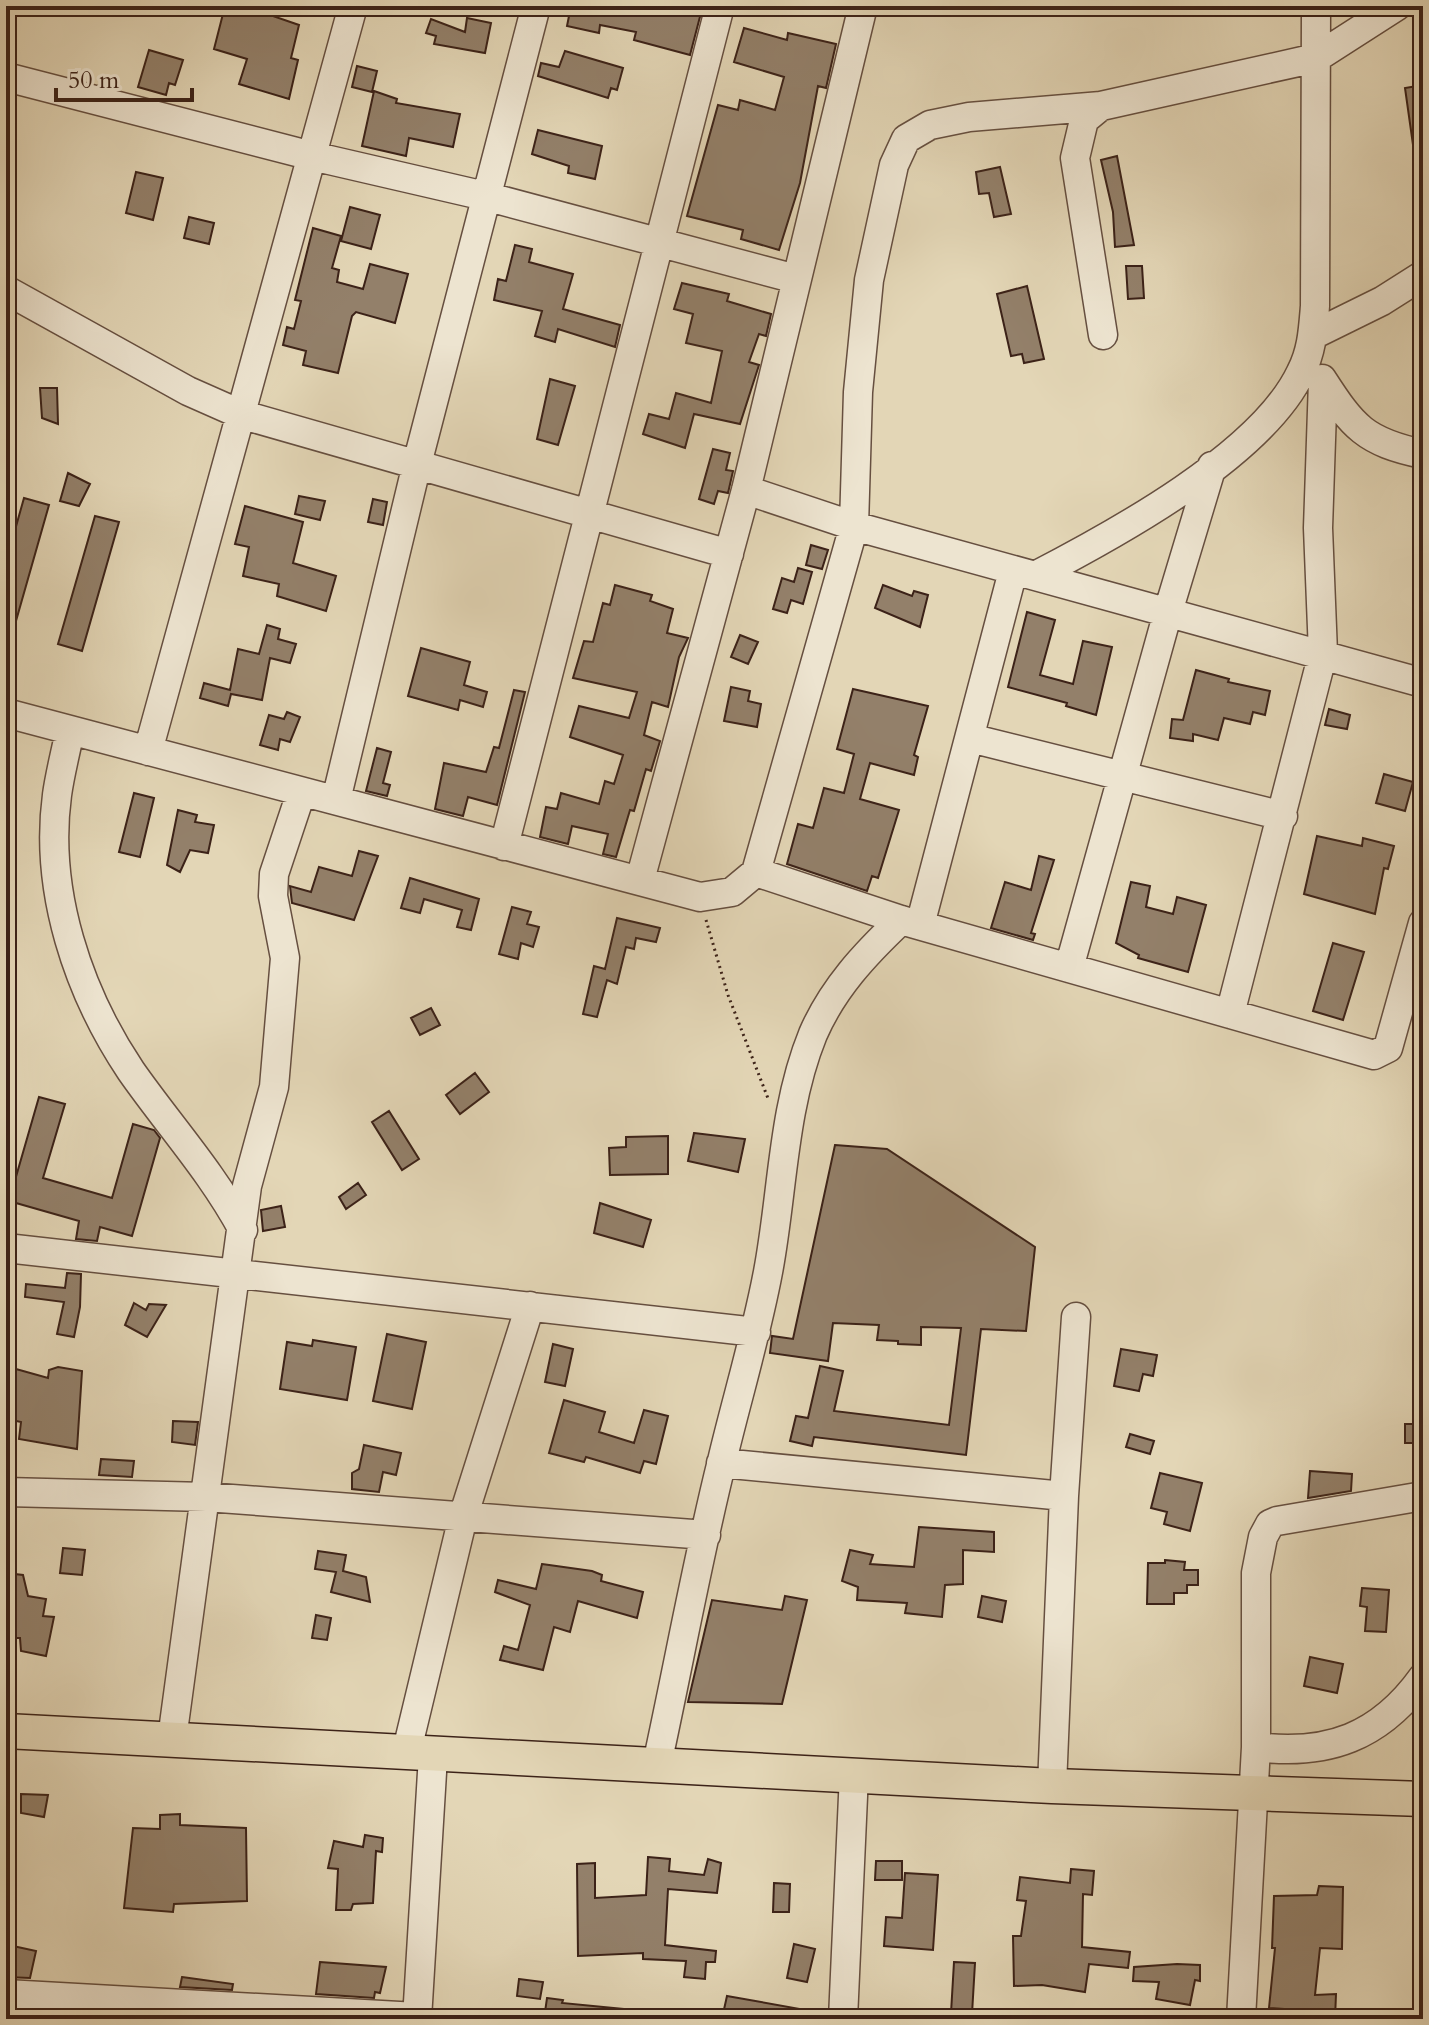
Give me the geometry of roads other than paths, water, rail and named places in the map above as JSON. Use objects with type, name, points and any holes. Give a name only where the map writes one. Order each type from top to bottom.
[{"type":"main road","points":[[6,1731],[1052,1786],[1423,1799]]},
{"type":"street","points":[[148,751],[353,6]]},
{"type":"street","points":[[336,800],[417,464],[536,6]]},
{"type":"street","points":[[504,846],[720,6]]},
{"type":"street","points":[[640,880],[746,490],[863,6]]},
{"type":"street","points":[[1230,1014],[1323,653],[1314,359],[1316,6]]},
{"type":"street","points":[[6,713],[700,897],[726,895],[756,872],[854,526],[858,392],[869,280],[894,165],[906,139],[930,125],[969,117],[1101,106],[1316,58],[1397,6]]},
{"type":"street","points":[[6,77],[312,156],[485,196],[796,279]]},
{"type":"street","points":[[1101,106],[1084,120],[1075,158],[1103,335]]},
{"type":"street","points":[[657,1764],[721,1463],[756,1332],[776,1225],[785,1138],[801,1069],[824,1012],[852,969],[911,923],[1024,573],[1144,516],[1212,466],[1280,405],[1314,359],[1419,280]]},
{"type":"street","points":[[6,290],[188,391],[240,414],[592,512],[729,554]]},
{"type":"street","points":[[1314,359],[1351,424],[1365,435],[1423,454]]},
{"type":"street","points":[[1069,968],[1212,466]]},
{"type":"street","points":[[746,490],[854,526],[1423,683]]},
{"type":"street","points":[[70,730],[57,796],[55,846],[60,897],[80,973],[105,1027],[130,1069],[218,1188],[243,1230]]},
{"type":"street","points":[[970,738],[1283,816]]},
{"type":"street","points":[[172,1739],[247,1186],[274,1087],[285,958],[273,896],[274,874],[301,793]]},
{"type":"street","points":[[756,872],[911,923],[1368,1054],[1382,1054],[1388,1048],[1423,923]]},
{"type":"street","points":[[6,1248],[756,1332]]},
{"type":"street","points":[[6,1994],[417,2018],[420,1755],[463,1517],[530,1306]]},
{"type":"street","points":[[1052,1786],[1064,1496],[1076,1317]]},
{"type":"street","points":[[721,1463],[1064,1496]]},
{"type":"street","points":[[6,1492],[206,1497],[706,1535]]},
{"type":"street","points":[[1241,2019],[1256,1747],[1256,1573],[1266,1529],[1277,1521],[1423,1496]]},
{"type":"street","points":[[1256,1747],[1309,1751],[1341,1742],[1378,1722],[1423,1677]]},
{"type":"street","points":[[843,2019],[854,1774]]}]
